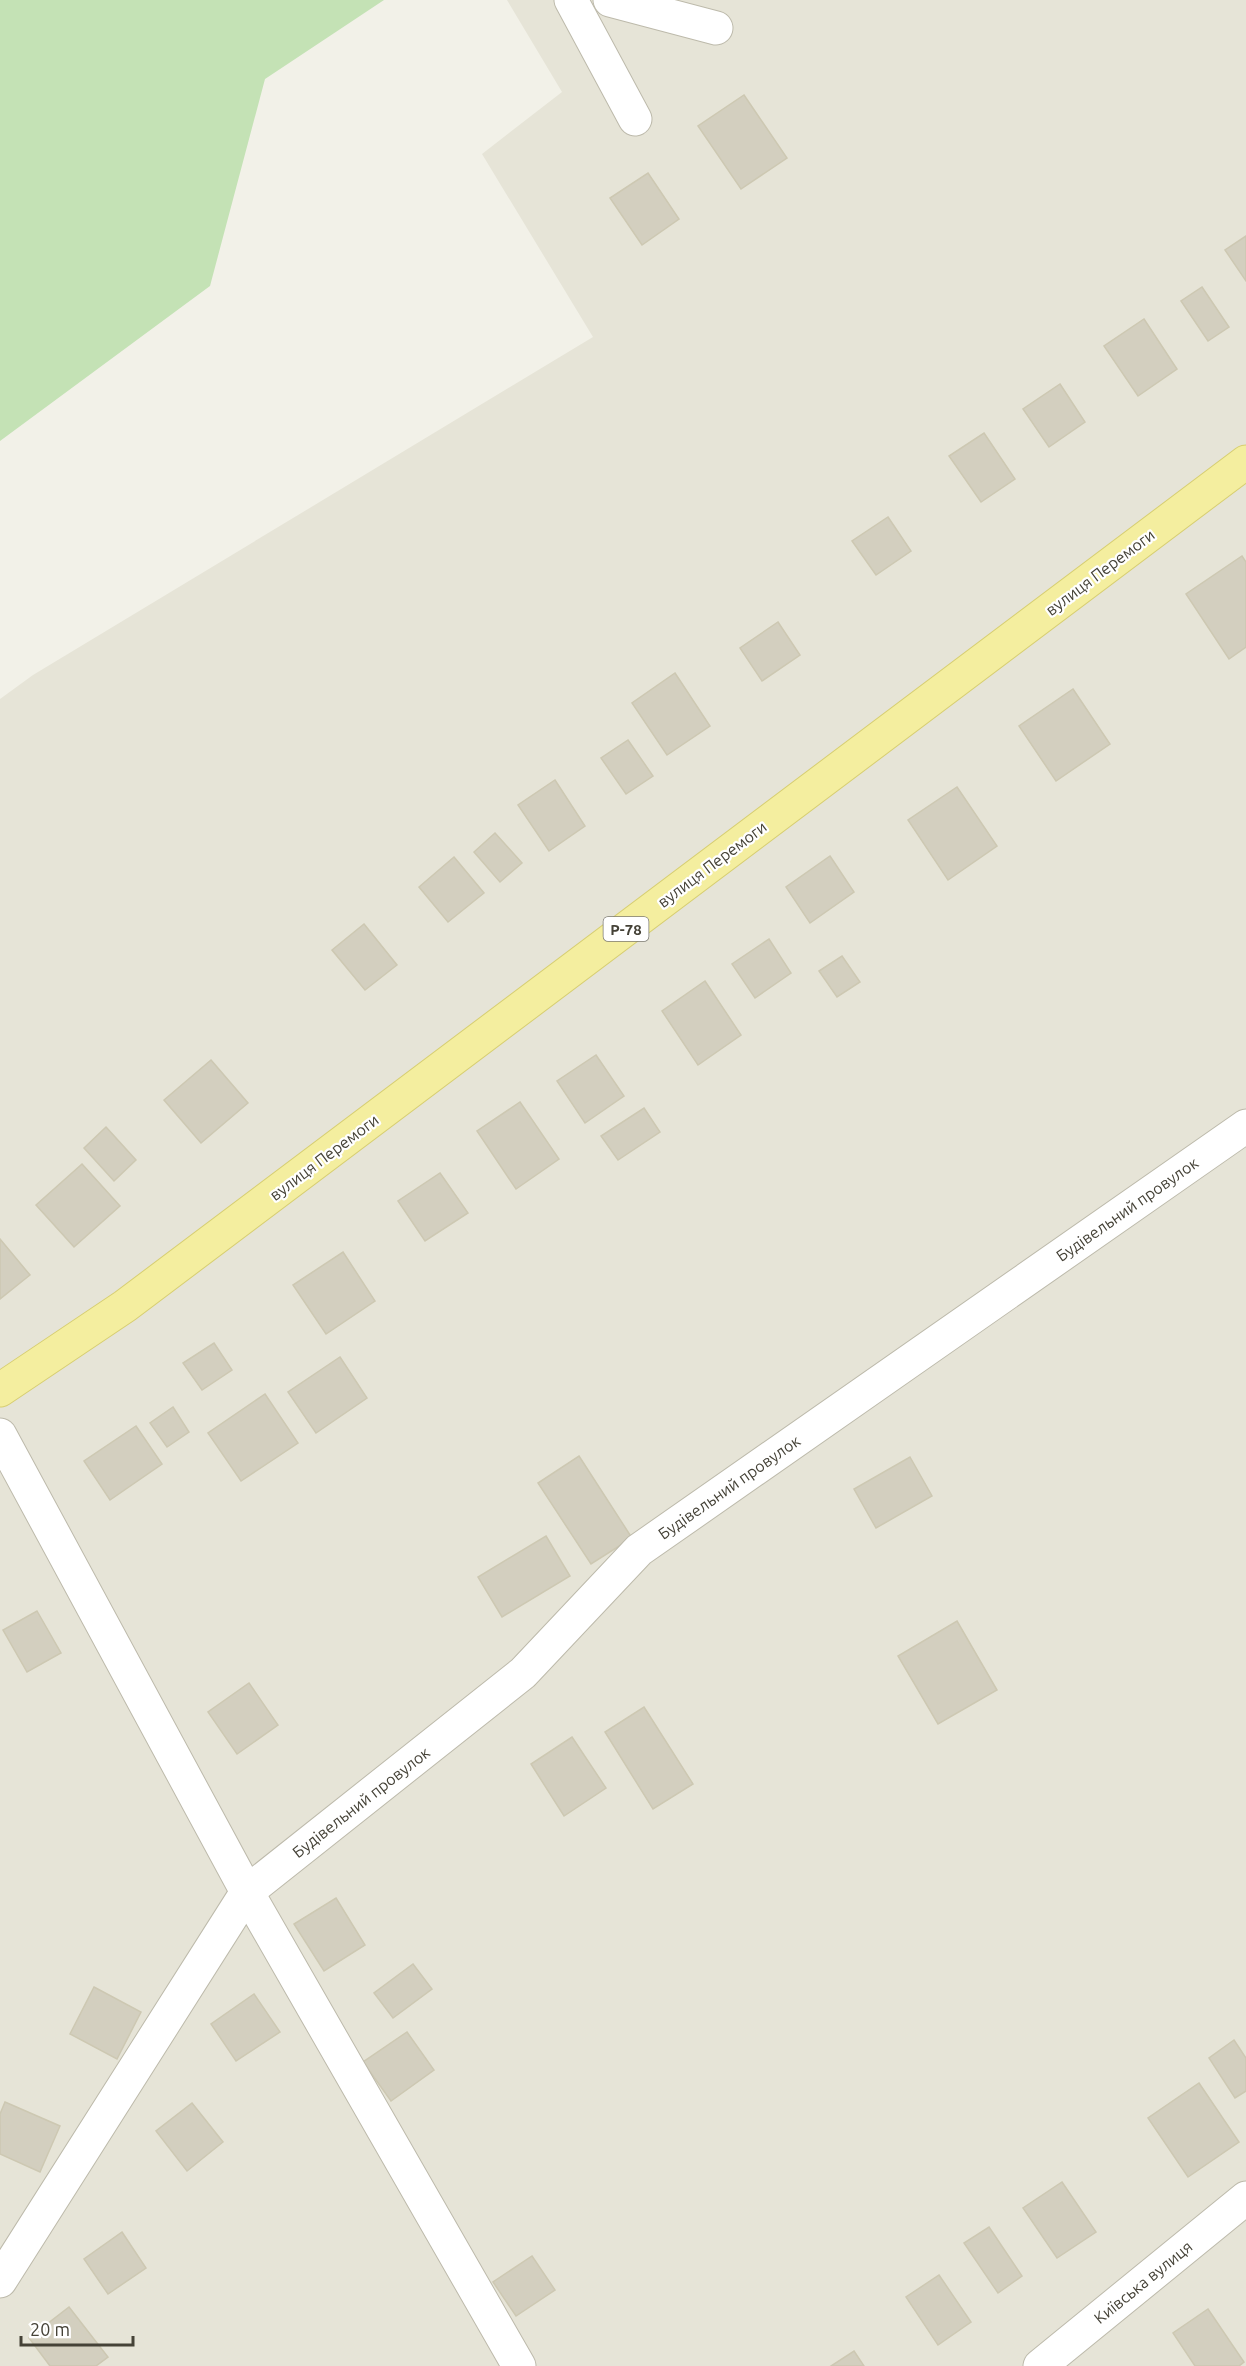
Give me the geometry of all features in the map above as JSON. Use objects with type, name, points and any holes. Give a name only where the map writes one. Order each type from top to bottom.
[{"type":"main road","name":"вулиця Перемоги","points":[[0,1390],[125,1306],[1246,462]]},
{"type":"street","points":[[571,0],[635,119]]},
{"type":"street","points":[[610,0],[716,28]]},
{"type":"street","name":"Будівельний провулок","points":[[0,2281],[248,1892],[524,1673],[639,1550],[1246,1126]]},
{"type":"street","points":[[0,1435],[248,1892],[519,2366]]},
{"type":"street","name":"Київська вулиця","points":[[1040,2366],[1246,2198]]},
{"type":"shaded area","points":[[507,0],[1246,0],[1246,2366],[0,2366],[0,699],[33,675],[593,337],[482,154],[562,92]]},
{"type":"green space","points":[[0,0],[384,0],[265,79],[210,286],[0,441]]},
{"type":"building","points":[[744,95],[787,158],[741,189],[698,126]]},
{"type":"building","points":[[648,173],[679,219],[642,245],[610,198]]},
{"type":"building","points":[[1246,236],[1246,281],[1225,250]]},
{"type":"building","points":[[1202,287],[1229,327],[1208,341],[1181,301]]},
{"type":"building","points":[[1144,319],[1177,369],[1138,396],[1104,346]]},
{"type":"building","points":[[1060,384],[1085,422],[1049,447],[1023,409]]},
{"type":"building","points":[[984,433],[1015,479],[981,502],[949,456]]},
{"type":"building","points":[[888,517],[911,551],[876,575],[852,541]]},
{"type":"building","points":[[1242,556],[1246,562],[1246,647],[1229,659],[1186,594]]},
{"type":"building","points":[[778,622],[800,655],[762,681],[740,648]]},
{"type":"building","points":[[675,673],[710,726],[667,755],[632,703]]},
{"type":"building","points":[[1073,689],[1110,744],[1056,781],[1019,726]]},
{"type":"building","points":[[628,740],[653,776],[626,794],[601,758]]},
{"type":"building","points":[[555,780],[585,826],[549,851],[518,805]]},
{"type":"building","points":[[957,787],[997,846],[948,880],[908,820]]},
{"type":"building","points":[[495,833],[522,863],[500,882],[474,852]]},
{"type":"building","points":[[830,856],[854,892],[810,923],[786,887]]},
{"type":"building","points":[[454,857],[484,893],[448,922],[419,887]]},
{"type":"building","points":[[364,924],[397,965],[365,990],[332,950]]},
{"type":"building","points":[[769,939],[791,973],[755,998],[732,964]]},
{"type":"building","points":[[842,956],[860,982],[837,997],[819,971]]},
{"type":"building","points":[[705,981],[741,1035],[698,1065],[662,1011]]},
{"type":"building","points":[[596,1055],[624,1096],[585,1123],[557,1081]]},
{"type":"building","points":[[211,1060],[248,1103],[201,1143],[164,1100]]},
{"type":"building","points":[[520,1102],[559,1159],[516,1189],[477,1131]]},
{"type":"building","points":[[644,1108],[660,1132],[618,1160],[601,1136]]},
{"type":"building","points":[[106,1127],[136,1160],[114,1181],[84,1148]]},
{"type":"building","points":[[82,1164],[120,1206],[74,1247],[36,1205]]},
{"type":"building","points":[[440,1173],[468,1213],[425,1241],[398,1201]]},
{"type":"building","points":[[0,1239],[30,1275],[0,1299]]},
{"type":"building","points":[[343,1252],[375,1301],[326,1334],[293,1285]]},
{"type":"building","points":[[214,1343],[232,1370],[202,1390],[183,1363]]},
{"type":"building","points":[[340,1357],[367,1398],[316,1433],[288,1392]]},
{"type":"building","points":[[265,1394],[298,1443],[241,1481],[208,1433]]},
{"type":"building","points":[[173,1407],[189,1432],[167,1447],[150,1423]]},
{"type":"building","points":[[136,1426],[162,1464],[110,1500],[84,1461]]},
{"type":"building","points":[[579,1456],[632,1538],[591,1564],[538,1483]]},
{"type":"building","points":[[910,1457],[932,1496],[876,1528],[854,1489]]},
{"type":"building","points":[[546,1536],[570,1576],[502,1617],[478,1577]]},
{"type":"building","points":[[37,1611],[61,1653],[27,1672],[3,1630]]},
{"type":"building","points":[[957,1621],[997,1690],[938,1724],[898,1656]]},
{"type":"building","points":[[249,1683],[278,1725],[237,1754],[208,1712]]},
{"type":"building","points":[[644,1707],[693,1784],[653,1809],[605,1732]]},
{"type":"building","points":[[572,1737],[606,1788],[564,1816],[531,1764]]},
{"type":"building","points":[[336,1898],[365,1945],[324,1971],[294,1924]]},
{"type":"building","points":[[413,1964],[432,1989],[393,2018],[374,1993]]},
{"type":"building","points":[[94,1987],[141,2012],[117,2059],[70,2034]]},
{"type":"building","points":[[254,1994],[280,2032],[236,2061],[211,2024]]},
{"type":"building","points":[[407,2032],[434,2070],[391,2101],[363,2062]]},
{"type":"building","points":[[1234,2040],[1246,2058],[1246,2091],[1235,2098],[1209,2058]]},
{"type":"building","points":[[1199,2083],[1239,2142],[1188,2177],[1148,2118]]},
{"type":"building","points":[[5,2102],[60,2126],[40,2172],[0,2154],[0,2114]]},
{"type":"building","points":[[192,2103],[223,2142],[187,2171],[156,2131]]},
{"type":"building","points":[[1062,2182],[1096,2232],[1057,2258],[1023,2208]]},
{"type":"building","points":[[989,2227],[1022,2276],[998,2293],[964,2243]]},
{"type":"building","points":[[122,2232],[146,2268],[108,2294],[84,2259]]},
{"type":"building","points":[[532,2256],[555,2290],[516,2316],[493,2282]]},
{"type":"building","points":[[939,2275],[971,2322],[938,2345],[906,2297]]},
{"type":"building","points":[[69,2307],[108,2357],[96,2366],[50,2366],[29,2338]]},
{"type":"building","points":[[1208,2309],[1244,2362],[1239,2366],[1195,2366],[1173,2333]]},
{"type":"building","points":[[854,2351],[864,2366],[831,2366]]}]
